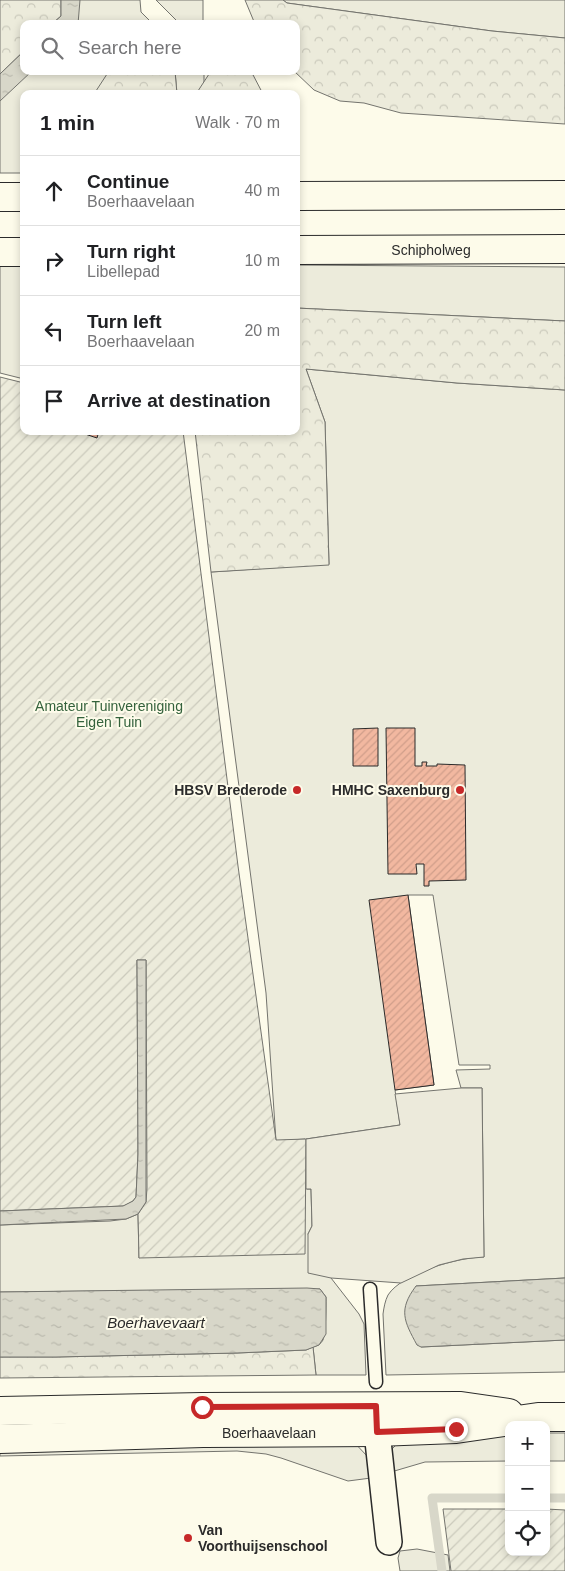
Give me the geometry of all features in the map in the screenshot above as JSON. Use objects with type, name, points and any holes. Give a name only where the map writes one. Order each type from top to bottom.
[{"type":"main road","points":[[300,196],[565,195]]},
{"type":"main road","points":[[0,197],[20,197]]},
{"type":"main road","name":"Schipholweg","points":[[300,250],[565,249]]},
{"type":"main road","points":[[0,252],[20,252]]},
{"type":"main road","name":"Boerhaavelaan","points":[[0,1412],[192,1407],[376,1407],[456,1429],[538,1418],[565,1417]]},
{"type":"main road","name":"Boerhaavelaan","points":[[0,1439],[203,1433],[376,1407]]},
{"type":"street","points":[[376,1407],[389,1542]]},
{"type":"lane","points":[[370,1289],[376,1407]]},
{"type":"green space","points":[[0,0],[140,0],[141,12],[149,20],[20,20],[20,75],[141,75],[142,90],[20,90],[20,173],[0,173]]},
{"type":"green space","points":[[0,0],[61,0],[61,16],[56,20],[20,20],[20,55],[0,74]]},
{"type":"green space","points":[[156,0],[203,0],[203,20],[176,20]]},
{"type":"green space","points":[[245,0],[283,0],[287,3],[492,31],[565,38],[565,124],[401,113],[364,103],[340,101],[314,90],[298,75],[300,75],[300,20],[253,20]]},
{"type":"green space","points":[[283,0],[565,0],[565,38],[492,31],[287,3]]},
{"type":"green space","points":[[106,75],[175,75],[177,90],[97,90]]},
{"type":"green space","points":[[175,75],[204,75],[204,90],[177,90]]},
{"type":"green space","points":[[208,75],[253,75],[261,90],[199,90]]},
{"type":"green space","points":[[300,265],[565,267],[565,321],[300,308]]},
{"type":"green space","points":[[0,266],[20,266],[20,378],[0,373]]},
{"type":"green space","points":[[300,308],[565,321],[565,390],[457,383],[306,369],[325,422],[329,565],[211,572],[195,435],[300,435]]},
{"type":"green space","points":[[306,369],[457,383],[565,390],[565,1278],[416,1286],[421,1347],[565,1340],[565,1372],[386,1375],[383,1314],[388,1295],[395,1287],[418,1273],[446,1263],[484,1257],[482,1088],[461,1088],[456,1070],[490,1069],[490,1065],[459,1065],[433,895],[408,895],[434,1085],[395,1090],[400,1125],[306,1139],[307,1189],[311,1189],[312,1226],[308,1234],[331,1278],[359,1314],[364,1324],[366,1375],[316,1375],[313,1347],[319,1345],[323,1340],[326,1319],[326,1297],[320,1289],[0,1292],[0,1225],[110,1221],[126,1219],[138,1214],[139,1258],[305,1139],[276,1141],[266,993],[211,572],[329,564],[325,422]]},
{"type":"green space","name":"Amateur Tuinvereniging Eigen Tuin","points":[[0,377],[20,382],[20,435],[184,435],[238,866],[276,1140],[306,1139],[305,1254],[139,1258],[138,1214],[146,1202],[147,1188],[146,960],[137,960],[138,1154],[136,1197],[124,1206],[0,1211]]},
{"type":"green space","points":[[313,1347],[316,1375],[0,1378],[0,1357],[237,1353],[306,1350]]},
{"type":"green space","points":[[550,1433],[565,1433],[565,1461],[550,1461]]},
{"type":"green space","points":[[505,1435],[505,1461],[425,1462],[391,1472],[388,1453],[403,1438]]},
{"type":"green space","points":[[350,1438],[368,1457],[371,1478],[348,1481],[281,1458],[266,1454],[237,1451],[0,1456],[0,1445]]},
{"type":"green space","points":[[443,1509],[505,1509],[505,1556],[550,1556],[550,1509],[565,1510],[565,1571],[451,1571]]},
{"type":"green space","points":[[417,1549],[448,1555],[450,1571],[400,1571],[398,1558],[400,1551]]},
{"type":"shaded area","points":[[482,1088],[484,1257],[463,1259],[439,1265],[401,1283],[331,1278],[308,1273],[308,1234],[312,1226],[311,1189],[306,1189],[306,1139],[400,1125],[395,1094]]},
{"type":"water","points":[[61,0],[80,0],[78,20],[56,20],[61,16]]},
{"type":"water","points":[[20,55],[20,75],[28,75],[0,101],[0,74]]},
{"type":"water","points":[[137,960],[146,960],[146,1202],[138,1214],[126,1219],[0,1225],[0,1211],[123,1206],[133,1201],[136,1197],[138,1154]]},
{"type":"water","points":[[565,1278],[565,1340],[421,1347],[417,1345],[406,1322],[405,1309],[410,1294],[416,1286]]},
{"type":"water","name":"Boerhavevaart","points":[[320,1289],[326,1297],[326,1334],[319,1345],[306,1350],[0,1357],[0,1292]]},
{"type":"building","points":[[378,728],[378,766],[353,766],[353,729]]},
{"type":"building","points":[[386,728],[415,728],[415,766],[422,766],[422,762],[427,762],[426,766],[437,766],[437,764],[465,765],[466,880],[429,881],[429,886],[424,886],[424,864],[416,864],[417,874],[388,874]]},
{"type":"building","points":[[408,895],[434,1085],[395,1090],[369,900]]},
{"type":"waterway","points":[[442,1571],[432,1498],[505,1498]]},
{"type":"waterway","points":[[550,1498],[565,1498]]},
{"type":"place","name":"HBSV Brederode","points":[[297,790]]},
{"type":"place","name":"HMHC Saxenburg","points":[[460,790]]},
{"type":"place","name":"Van Voorthuijsenschool","points":[[188,1538]]},
{"type":"route","points":[[202,1407],[376,1406],[377,1432],[456,1429]]}]
